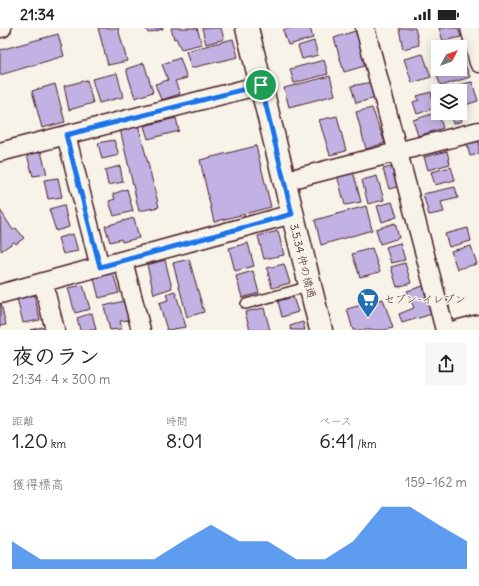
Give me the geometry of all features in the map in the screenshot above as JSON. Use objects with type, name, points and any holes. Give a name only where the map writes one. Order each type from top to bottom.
[{"type":"street","name":"3.5.34 仲の橋通","points":[[247,28],[321,330]]},
{"type":"street","points":[[365,28],[445,330]]},
{"type":"street","points":[[470,28],[479,63]]},
{"type":"street","points":[[0,152],[261,85]]},
{"type":"street","points":[[284,181],[479,131]]},
{"type":"street","points":[[66,135],[100,267]]},
{"type":"street","points":[[0,294],[292,214]]},
{"type":"street","points":[[122,261],[141,330]]},
{"type":"street","points":[[43,282],[55,330]]},
{"type":"street","points":[[456,330],[479,324]]},
{"type":"lane","points":[[246,304],[310,286]]},
{"type":"building","points":[[98,28],[118,28],[127,61],[108,65]]},
{"type":"building","points":[[146,28],[163,28],[163,29],[148,33]]},
{"type":"building","points":[[171,28],[197,28],[202,44],[181,49],[176,38],[174,39]]},
{"type":"building","points":[[202,28],[221,28],[224,39],[206,44]]},
{"type":"building","points":[[290,28],[310,28],[313,38],[288,45],[283,30]]},
{"type":"building","points":[[399,28],[415,28],[419,45],[403,49]]},
{"type":"building","points":[[439,28],[458,28],[461,37],[443,40]]},
{"type":"building","points":[[358,30],[368,65],[344,72],[334,38]]},
{"type":"building","points":[[58,34],[64,56],[0,75],[0,50]]},
{"type":"building","points":[[233,39],[238,57],[191,68],[186,51]]},
{"type":"building","points":[[314,41],[318,55],[302,59],[298,46]]},
{"type":"building","points":[[423,54],[431,77],[412,83],[404,59]]},
{"type":"building","points":[[180,58],[187,78],[175,81],[180,94],[161,100],[155,84],[168,80],[162,64]]},
{"type":"building","points":[[324,60],[328,74],[294,83],[290,69]]},
{"type":"building","points":[[144,63],[153,92],[135,98],[126,69]]},
{"type":"building","points":[[467,69],[470,77],[447,84],[440,84],[437,76],[467,76]]},
{"type":"building","points":[[117,73],[123,97],[99,103],[92,79]]},
{"type":"building","points":[[330,76],[335,95],[289,107],[284,88]]},
{"type":"building","points":[[87,80],[93,103],[69,110],[64,86]]},
{"type":"building","points":[[372,82],[376,98],[356,103],[351,86]]},
{"type":"building","points":[[472,82],[478,101],[467,104],[467,84],[463,84]]},
{"type":"building","points":[[55,84],[65,122],[42,128],[32,91]]},
{"type":"building","points":[[431,92],[431,109],[417,114],[413,102],[419,100],[417,96]]},
{"type":"building","points":[[372,108],[385,143],[366,149],[356,112]]},
{"type":"building","points":[[431,114],[431,120],[440,120],[443,128],[418,136],[413,120]]},
{"type":"building","points":[[337,116],[346,151],[330,155],[319,120]]},
{"type":"building","points":[[176,118],[179,131],[148,139],[144,126]]},
{"type":"building","points":[[452,120],[462,120],[462,121],[453,124]]},
{"type":"building","points":[[138,124],[159,207],[139,211],[120,129]]},
{"type":"building","points":[[479,138],[479,154],[470,156],[466,141]]},
{"type":"building","points":[[114,140],[119,155],[102,159],[98,143]]},
{"type":"building","points":[[256,146],[271,207],[214,222],[200,160]]},
{"type":"building","points":[[447,151],[450,164],[428,170],[424,157]]},
{"type":"building","points":[[41,152],[47,174],[33,176],[27,155]]},
{"type":"building","points":[[120,166],[123,182],[108,185],[105,170]]},
{"type":"building","points":[[395,166],[401,186],[389,189],[383,169]]},
{"type":"building","points":[[451,167],[455,180],[435,185],[431,172]]},
{"type":"building","points":[[353,171],[361,202],[345,205],[337,175]]},
{"type":"building","points":[[377,176],[384,200],[368,204],[362,180]]},
{"type":"building","points":[[58,178],[62,197],[48,199],[44,180]]},
{"type":"building","points":[[455,187],[458,198],[441,202],[444,212],[429,215],[423,194]]},
{"type":"building","points":[[127,189],[133,211],[114,216],[109,201],[115,199],[113,194]]},
{"type":"building","points":[[392,202],[397,217],[382,222],[377,206]]},
{"type":"building","points":[[64,205],[69,227],[56,231],[49,209]]},
{"type":"building","points":[[366,206],[372,230],[321,245],[315,220]]},
{"type":"building","points":[[0,210],[13,230],[16,228],[24,238],[16,244],[14,242],[1,251]]},
{"type":"building","points":[[134,218],[139,238],[122,242],[121,239],[110,242],[105,226]]},
{"type":"building","points":[[395,223],[399,238],[380,244],[376,229]]},
{"type":"building","points":[[468,228],[471,241],[449,247],[445,234]]},
{"type":"building","points":[[278,231],[284,255],[264,259],[258,236]]},
{"type":"building","points":[[73,234],[78,251],[63,254],[58,238]]},
{"type":"building","points":[[248,243],[254,266],[235,271],[229,248]]},
{"type":"building","points":[[400,243],[405,260],[391,263],[386,247]]},
{"type":"building","points":[[471,246],[477,264],[457,269],[451,251]]},
{"type":"building","points":[[372,248],[380,272],[360,277],[352,254]]},
{"type":"building","points":[[189,259],[204,312],[187,317],[173,263]]},
{"type":"building","points":[[165,260],[172,288],[154,294],[147,265]]},
{"type":"building","points":[[405,263],[411,283],[397,287],[391,267]]},
{"type":"building","points":[[284,264],[290,283],[272,288],[267,268]]},
{"type":"building","points":[[112,270],[119,293],[99,298],[93,275]]},
{"type":"building","points":[[253,271],[259,293],[242,298],[236,276]]},
{"type":"building","points":[[83,285],[90,309],[75,313],[68,288]]},
{"type":"building","points":[[423,286],[432,314],[402,323],[399,314],[414,308],[407,291]]},
{"type":"building","points":[[175,291],[186,327],[167,330],[159,303],[168,300],[166,294]]},
{"type":"building","points":[[34,294],[40,320],[23,323],[17,298]]},
{"type":"building","points":[[293,297],[298,312],[282,317],[278,301]]},
{"type":"building","points":[[383,299],[393,328],[385,330],[353,330],[347,309]]},
{"type":"building","points":[[124,301],[129,320],[120,321],[122,329],[110,330],[104,306]]},
{"type":"building","points":[[0,304],[6,325],[0,326]]},
{"type":"building","points":[[264,308],[270,330],[250,330],[245,312]]},
{"type":"building","points":[[92,313],[96,330],[80,330],[77,318]]},
{"type":"building","points":[[303,322],[305,330],[291,330],[290,326]]},
{"type":"building","points":[[42,327],[43,330],[30,330]]},
{"type":"place","name":"セブン-イレブン","points":[[368,318]]},
{"type":"route","points":[[261,85],[292,214],[100,267],[66,135],[261,85]]}]
